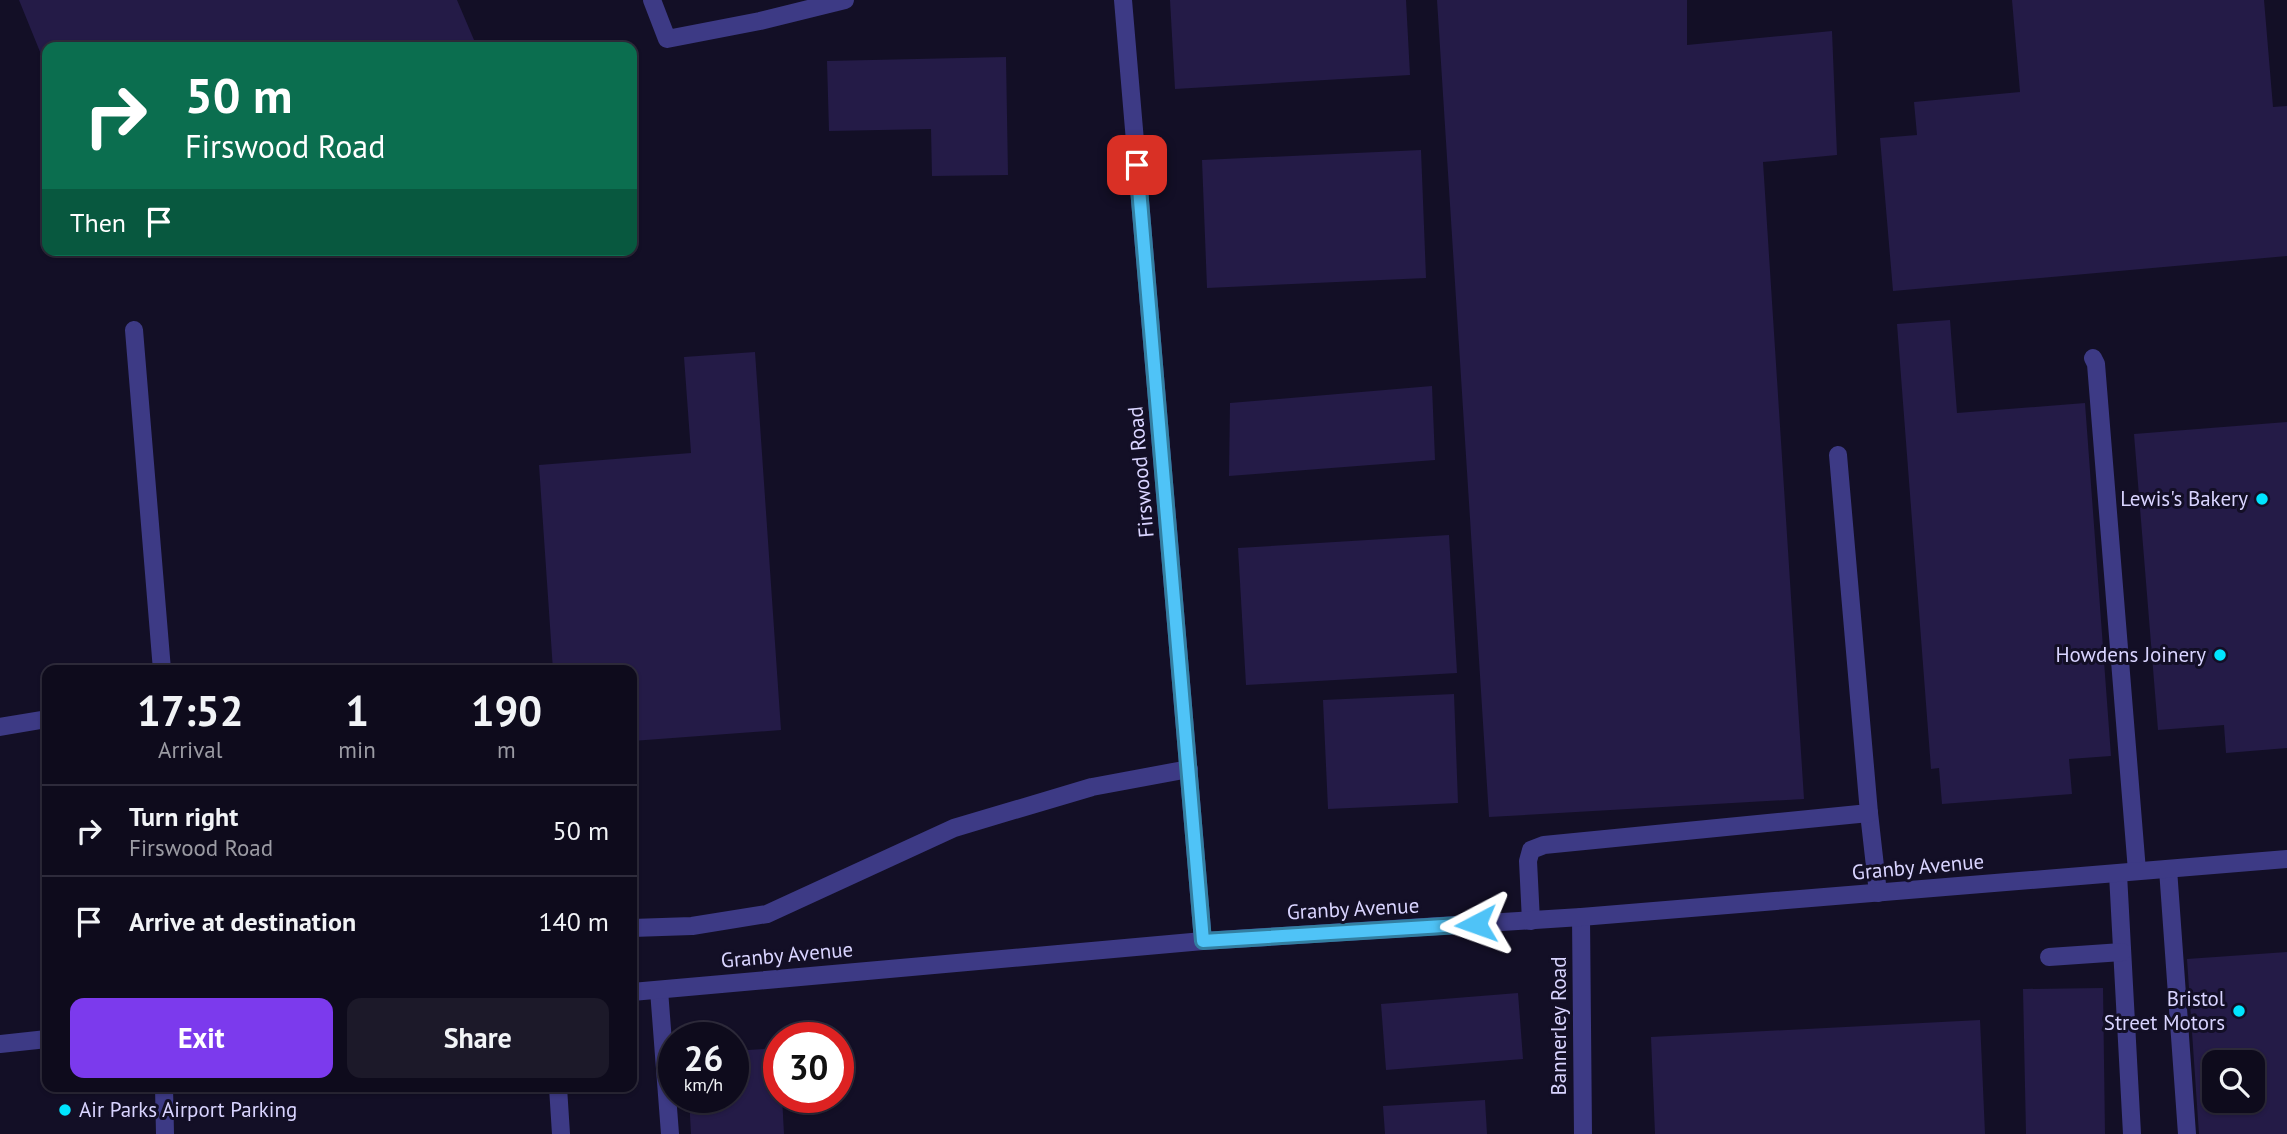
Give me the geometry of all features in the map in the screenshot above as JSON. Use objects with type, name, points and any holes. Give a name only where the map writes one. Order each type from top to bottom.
[{"type":"street","points":[[652,0],[667,39],[760,22],[845,0]]},
{"type":"street","name":"Firswood Road","points":[[1123,0],[1203,941]]},
{"type":"street","points":[[134,330],[162,665]]},
{"type":"street","points":[[2093,358],[2098,378],[2137,872]]},
{"type":"street","points":[[1838,455],[1878,893]]},
{"type":"street","points":[[0,727],[42,720]]},
{"type":"street","points":[[637,928],[692,926],[767,914],[954,828],[1092,787],[1189,769]]},
{"type":"street","points":[[1531,921],[1528,861],[1531,850],[1544,845],[1869,813]]},
{"type":"street","name":"Granby Avenue","points":[[637,991],[1203,941],[1531,921],[2287,859]]},
{"type":"street","points":[[2168,869],[2186,1134]]},
{"type":"street","points":[[2118,873],[2132,1134]]},
{"type":"street","name":"Bannerley Road","points":[[1581,917],[1583,1134]]},
{"type":"street","points":[[2049,957],[2122,952]]},
{"type":"street","points":[[659,989],[670,1134]]},
{"type":"street","points":[[0,1044],[42,1040]]},
{"type":"street","points":[[164,1092],[165,1134]]},
{"type":"street","points":[[558,1092],[562,1134]]},
{"type":"building","points":[[19,0],[457,0],[475,42],[42,42],[42,57]]},
{"type":"building","points":[[1170,0],[1406,0],[1410,75],[1175,89]]},
{"type":"building","points":[[1437,0],[1687,0],[1687,45],[1832,31],[1837,155],[1763,162],[1804,799],[1489,817]]},
{"type":"building","points":[[2012,0],[2264,0],[2273,107],[2287,106],[2287,256],[1893,291],[1880,138],[1917,135],[1914,102],[2020,92]]},
{"type":"building","points":[[1006,57],[1008,175],[932,176],[931,129],[829,131],[827,61]]},
{"type":"building","points":[[1421,150],[1426,278],[1207,288],[1202,160]]},
{"type":"building","points":[[1950,320],[1957,413],[2085,403],[2111,756],[2069,759],[2072,794],[1942,804],[1939,768],[1931,769],[1897,324]]},
{"type":"building","points":[[755,352],[781,730],[637,741],[637,665],[553,665],[539,465],[691,453],[684,357]]},
{"type":"building","points":[[1432,386],[1435,460],[1229,476],[1230,403]]},
{"type":"building","points":[[2287,422],[2287,748],[2226,753],[2224,725],[2158,730],[2134,434]]},
{"type":"building","points":[[1449,535],[1457,673],[1246,685],[1238,548]]},
{"type":"building","points":[[1454,694],[1458,803],[1328,809],[1323,700]]},
{"type":"building","name":"Bristol Street Motors","points":[[2287,952],[2287,1134],[2199,1134],[2187,959]]},
{"type":"building","points":[[2103,988],[2105,1134],[2026,1134],[2023,989]]},
{"type":"building","points":[[1518,993],[1523,1059],[1386,1070],[1381,1004]]},
{"type":"building","points":[[1980,1020],[1985,1134],[1655,1134],[1651,1037]]},
{"type":"building","points":[[763,1049],[763,1113],[783,1113],[784,1134],[691,1134],[690,1113],[749,1113],[749,1050]]},
{"type":"building","points":[[1485,1100],[1487,1134],[1385,1134],[1383,1106]]},
{"type":"place","name":"Lewis's Bakery","points":[[2262,499]]},
{"type":"place","name":"Howdens Joinery","points":[[2220,655]]},
{"type":"place","name":"Bristol Street Motors","points":[[2239,1011]]},
{"type":"place","name":"Air Parks Airport Parking","points":[[65,1110]]},
{"type":"route","points":[[1137,165],[1203,941],[1476,924]]}]
